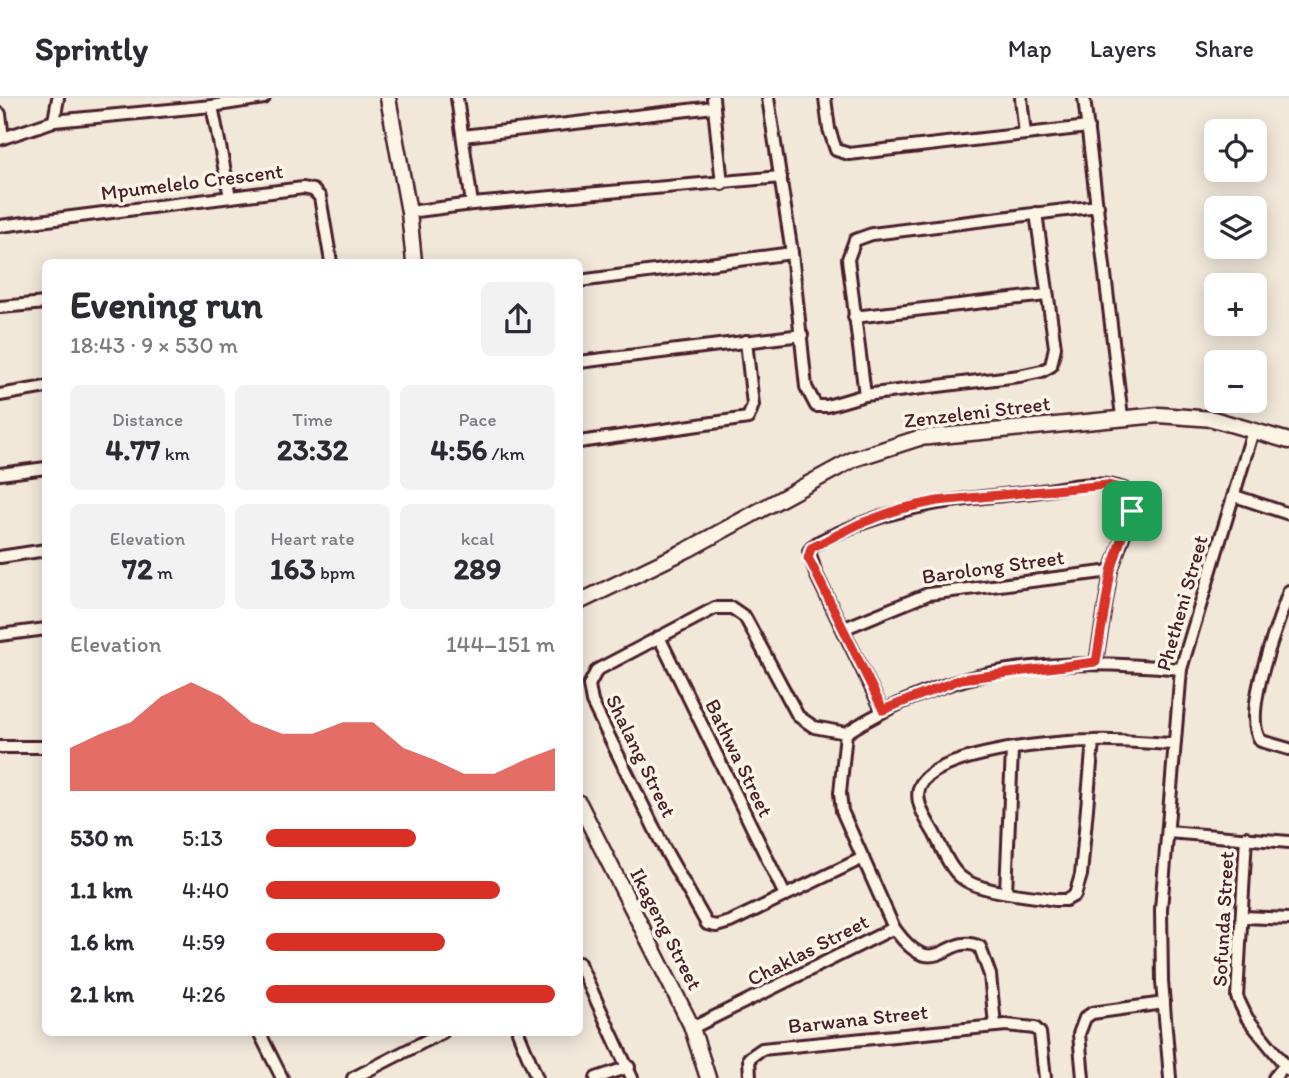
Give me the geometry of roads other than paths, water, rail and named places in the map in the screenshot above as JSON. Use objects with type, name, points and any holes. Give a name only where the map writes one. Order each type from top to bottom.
[{"type":"street","points":[[54,121],[58,98]]},
{"type":"street","points":[[0,114],[2,139],[54,121],[212,106],[264,98]]},
{"type":"street","points":[[388,98],[409,212],[414,259]]},
{"type":"street","points":[[457,98],[472,204]]},
{"type":"street","points":[[768,98],[792,253],[806,387],[813,403],[827,406],[864,395],[1045,370],[1055,356],[1036,213]]},
{"type":"street","points":[[825,98],[832,142],[842,153],[879,153],[1088,127]]},
{"type":"street","points":[[1021,98],[1025,134]]},
{"type":"street","points":[[1084,98],[1122,417]]},
{"type":"street","points":[[463,136],[713,103],[722,184]]},
{"type":"street","points":[[212,106],[230,197]]},
{"type":"street","points":[[409,212],[781,177]]},
{"type":"street","name":"Mpumelelo Crescent","points":[[0,226],[303,188],[316,192],[321,202],[330,259]]},
{"type":"street","points":[[864,395],[848,259],[849,249],[858,237],[1098,206]]},
{"type":"street","points":[[583,280],[792,253]]},
{"type":"street","points":[[854,317],[1046,295]]},
{"type":"street","points":[[0,307],[42,303]]},
{"type":"street","points":[[583,361],[802,335]]},
{"type":"street","points":[[583,441],[748,418],[753,405],[746,341]]},
{"type":"street","points":[[0,395],[42,388]]},
{"type":"street","name":"Zenzeleni Street","points":[[583,600],[689,548],[855,458],[895,444],[939,435],[1122,417],[1193,416],[1289,441]]},
{"type":"street","name":"Phetheni Street","points":[[1170,1078],[1161,920],[1181,669],[1254,431]]},
{"type":"street","points":[[0,474],[42,469]]},
{"type":"street","points":[[883,710],[845,628],[808,558],[809,551],[818,542],[900,509],[937,501],[1096,485],[1116,486],[1128,494],[1132,511],[1111,571],[1096,662]]},
{"type":"street","points":[[1236,496],[1289,514]]},
{"type":"street","points":[[0,557],[42,551]]},
{"type":"street","name":"Barolong Street","points":[[845,628],[928,594],[1111,571]]},
{"type":"street","points":[[1289,591],[1262,675],[1255,727],[1261,741],[1289,748]]},
{"type":"street","name":"Shalang Street","points":[[846,733],[814,727],[798,716],[752,629],[739,611],[725,607],[715,608],[597,670],[589,685],[592,702],[664,848],[706,924],[721,926],[863,858]]},
{"type":"street","points":[[0,635],[42,630]]},
{"type":"street","name":"Bathwa Street","points":[[659,638],[785,895]]},
{"type":"street","points":[[846,733],[883,710],[927,690],[961,679],[1096,662],[1181,669]]},
{"type":"street","name":"Chaklas Street","points":[[692,1028],[894,928],[841,803],[846,733]]},
{"type":"street","points":[[1093,741],[1077,891],[1066,900],[1006,892],[969,883],[954,870],[927,821],[918,792],[929,775],[947,765],[1012,750],[1093,741],[1173,744]]},
{"type":"street","points":[[0,747],[42,747]]},
{"type":"street","points":[[1006,892],[1012,750]]},
{"type":"street","name":"Ikageng Street","points":[[583,811],[692,1028],[708,1078]]},
{"type":"street","points":[[1168,832],[1289,842]]},
{"type":"street","name":"Sofunda Street","points":[[1247,837],[1237,997],[1247,1018],[1287,1068]]},
{"type":"street","points":[[1243,917],[1289,919]]},
{"type":"street","points":[[894,928],[905,944],[920,955],[932,955],[966,945],[980,947],[990,975],[995,1025]]},
{"type":"street","points":[[583,971],[631,1073],[596,1078]]},
{"type":"street","points":[[1083,1078],[1079,1034],[1085,1017],[1092,1013],[1164,1003]]},
{"type":"street","name":"Barwana Street","points":[[750,1078],[749,1058],[762,1049],[995,1025],[1027,1026],[1040,1033],[1045,1078]]},
{"type":"street","points":[[261,1036],[282,1078]]},
{"type":"street","points":[[353,1078],[435,1036]]},
{"type":"street","points":[[520,1036],[537,1078]]},
{"type":"street","points":[[1274,1078],[1287,1068]]}]
